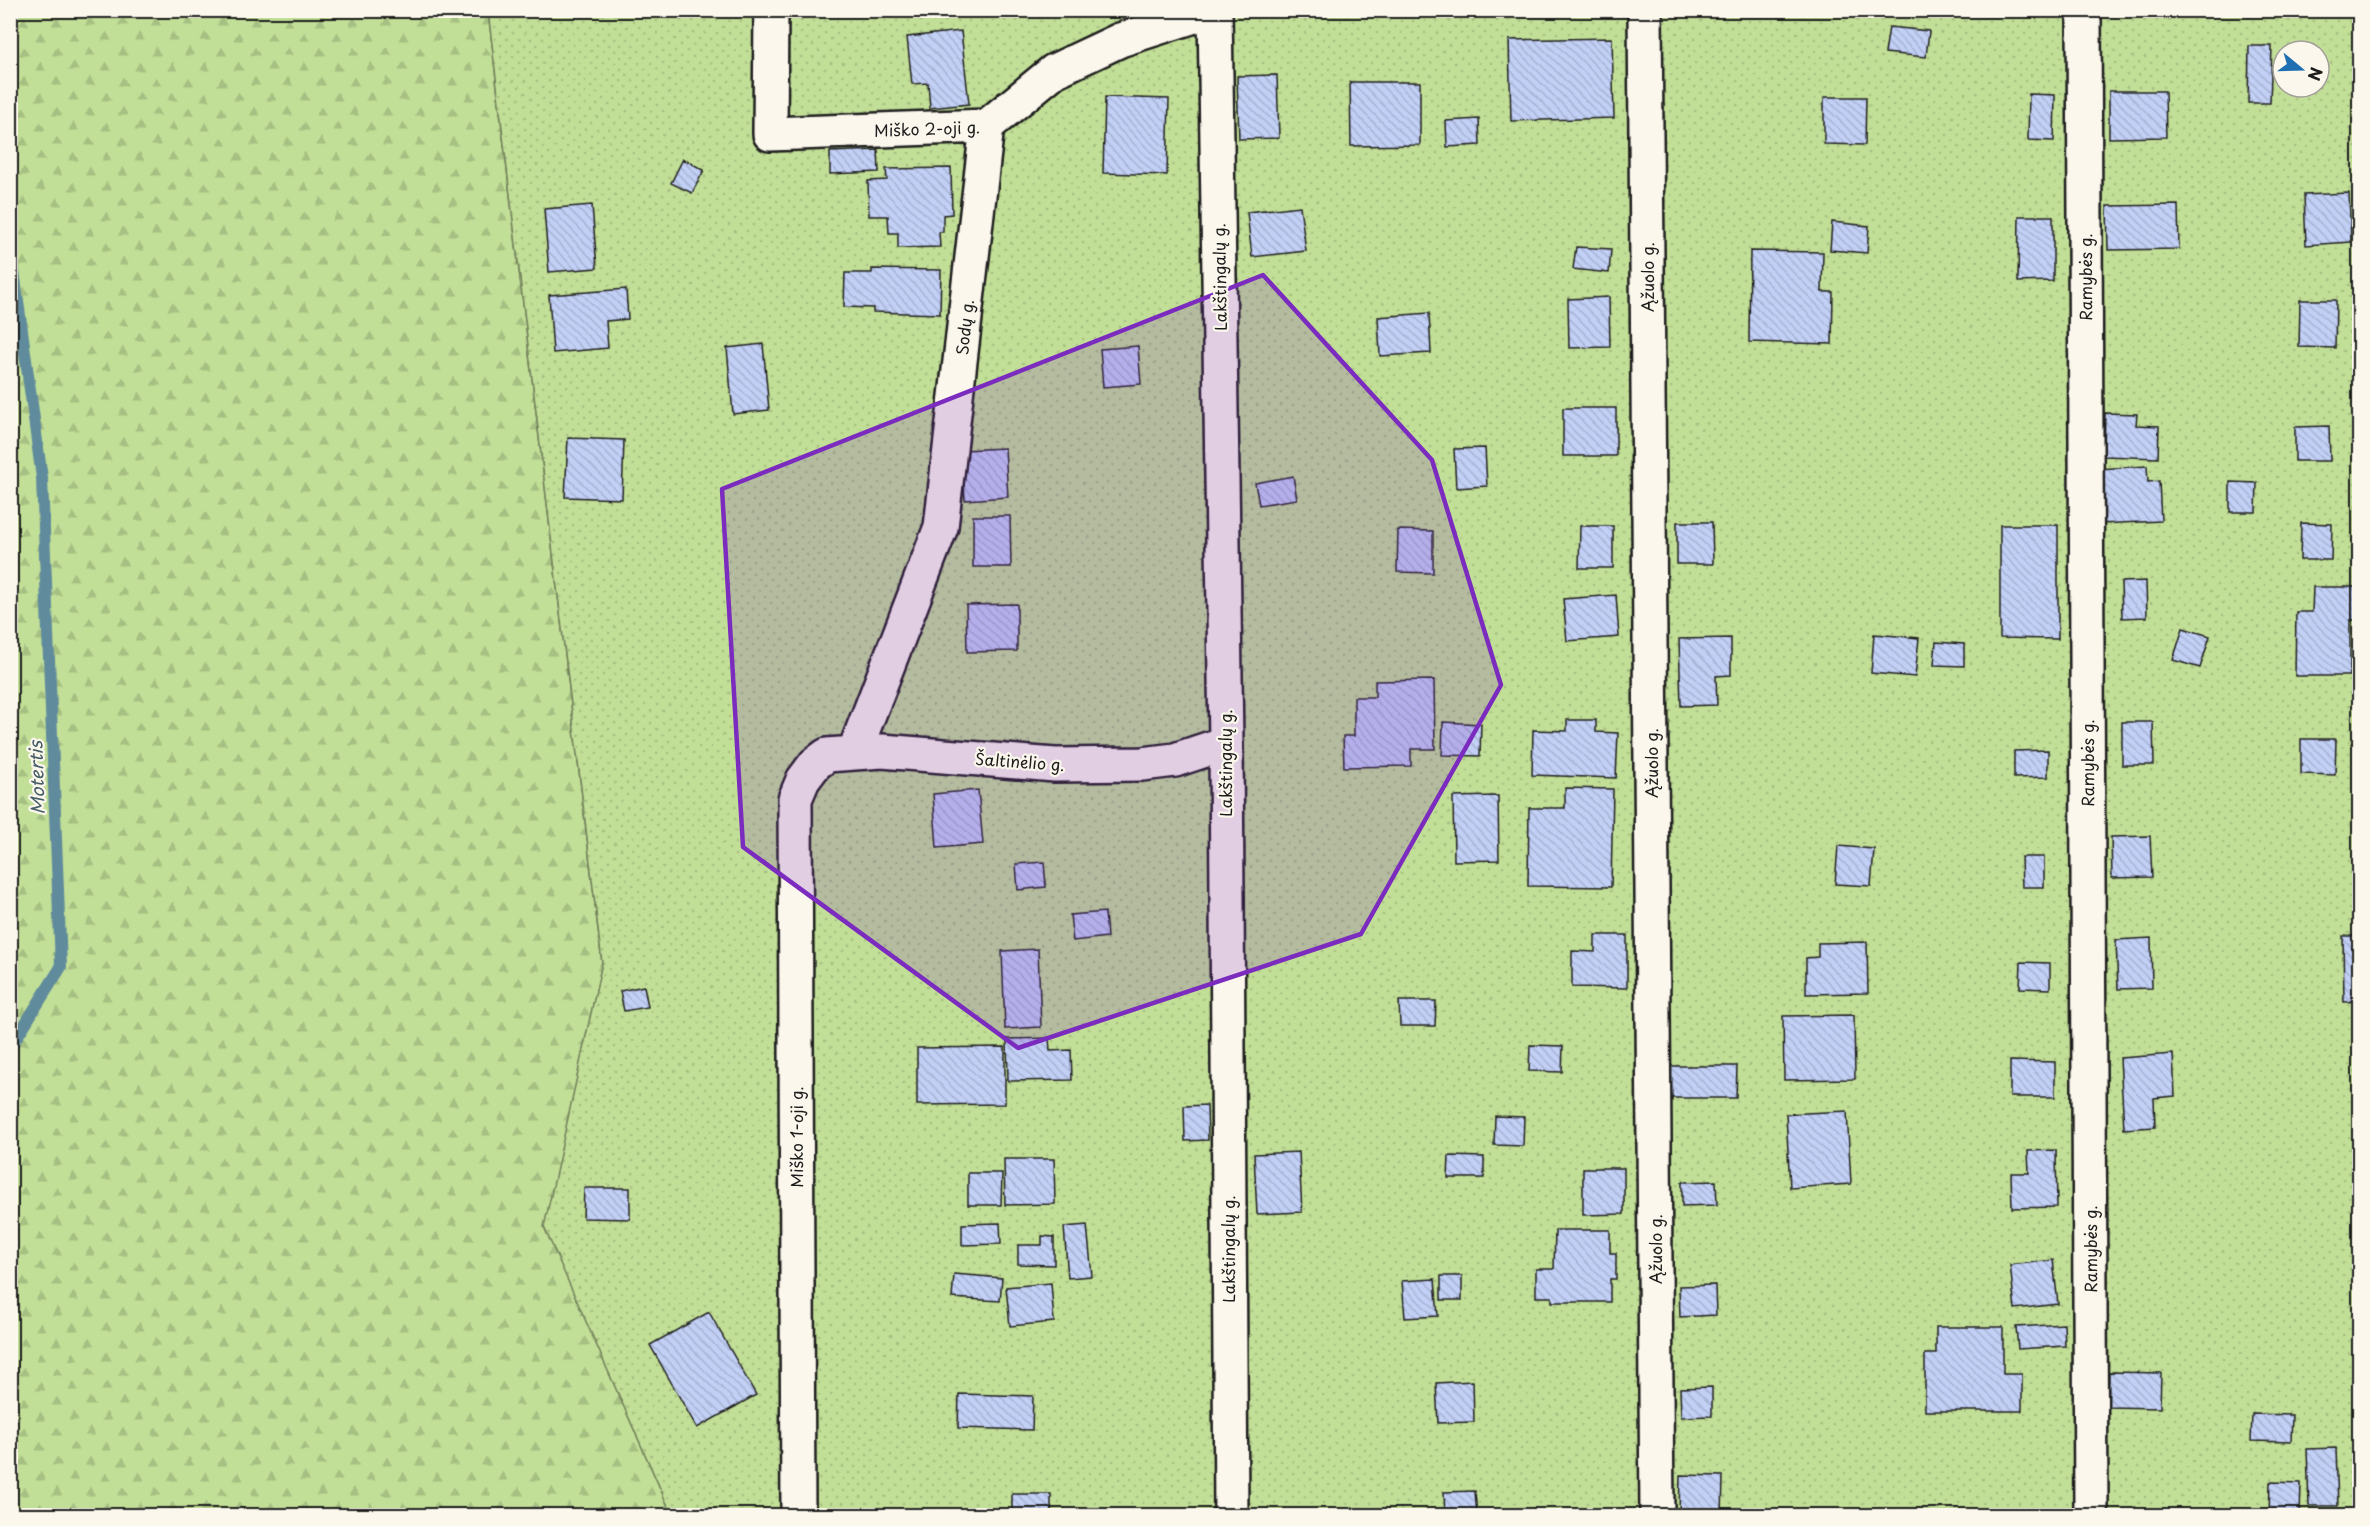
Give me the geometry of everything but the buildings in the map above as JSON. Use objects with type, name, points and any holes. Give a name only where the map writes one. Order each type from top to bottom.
[{"type":"street","name":"Miško 2-oji g.","points":[[771,10],[770,134],[987,126],[1054,71],[1120,40],[1214,10]]},
{"type":"street","name":"Lakštingalų g.","points":[[1214,10],[1226,743],[1231,1515]]},
{"type":"street","name":"Ąžuolo g.","points":[[1645,10],[1657,1515]]},
{"type":"street","name":"Ramybės g.","points":[[2084,10],[2091,1515]]},
{"type":"street","name":"Sodų g.","points":[[855,753],[941,527],[987,126]]},
{"type":"street","name":"Šaltinėlio g.","points":[[815,764],[827,755],[882,751],[1055,765],[1142,764],[1175,760],[1226,743]]},
{"type":"street","name":"Miško 1-oji g.","points":[[798,1515],[795,799],[803,780],[815,764]]},
{"type":"highlighted area","points":[[1263,275],[1432,460],[1501,685],[1361,934],[1018,1048],[743,847],[722,489],[942,404]]},
{"type":"green space","points":[[10,11],[488,11],[602,963],[545,1227],[672,1515],[11,1515]]},
{"type":"green space","points":[[488,11],[2359,11],[2359,1515],[672,1515],[544,1227],[602,963]]},
{"type":"waterway","name":"Motertis","points":[[10,242],[42,478],[61,967],[10,1048]]}]
